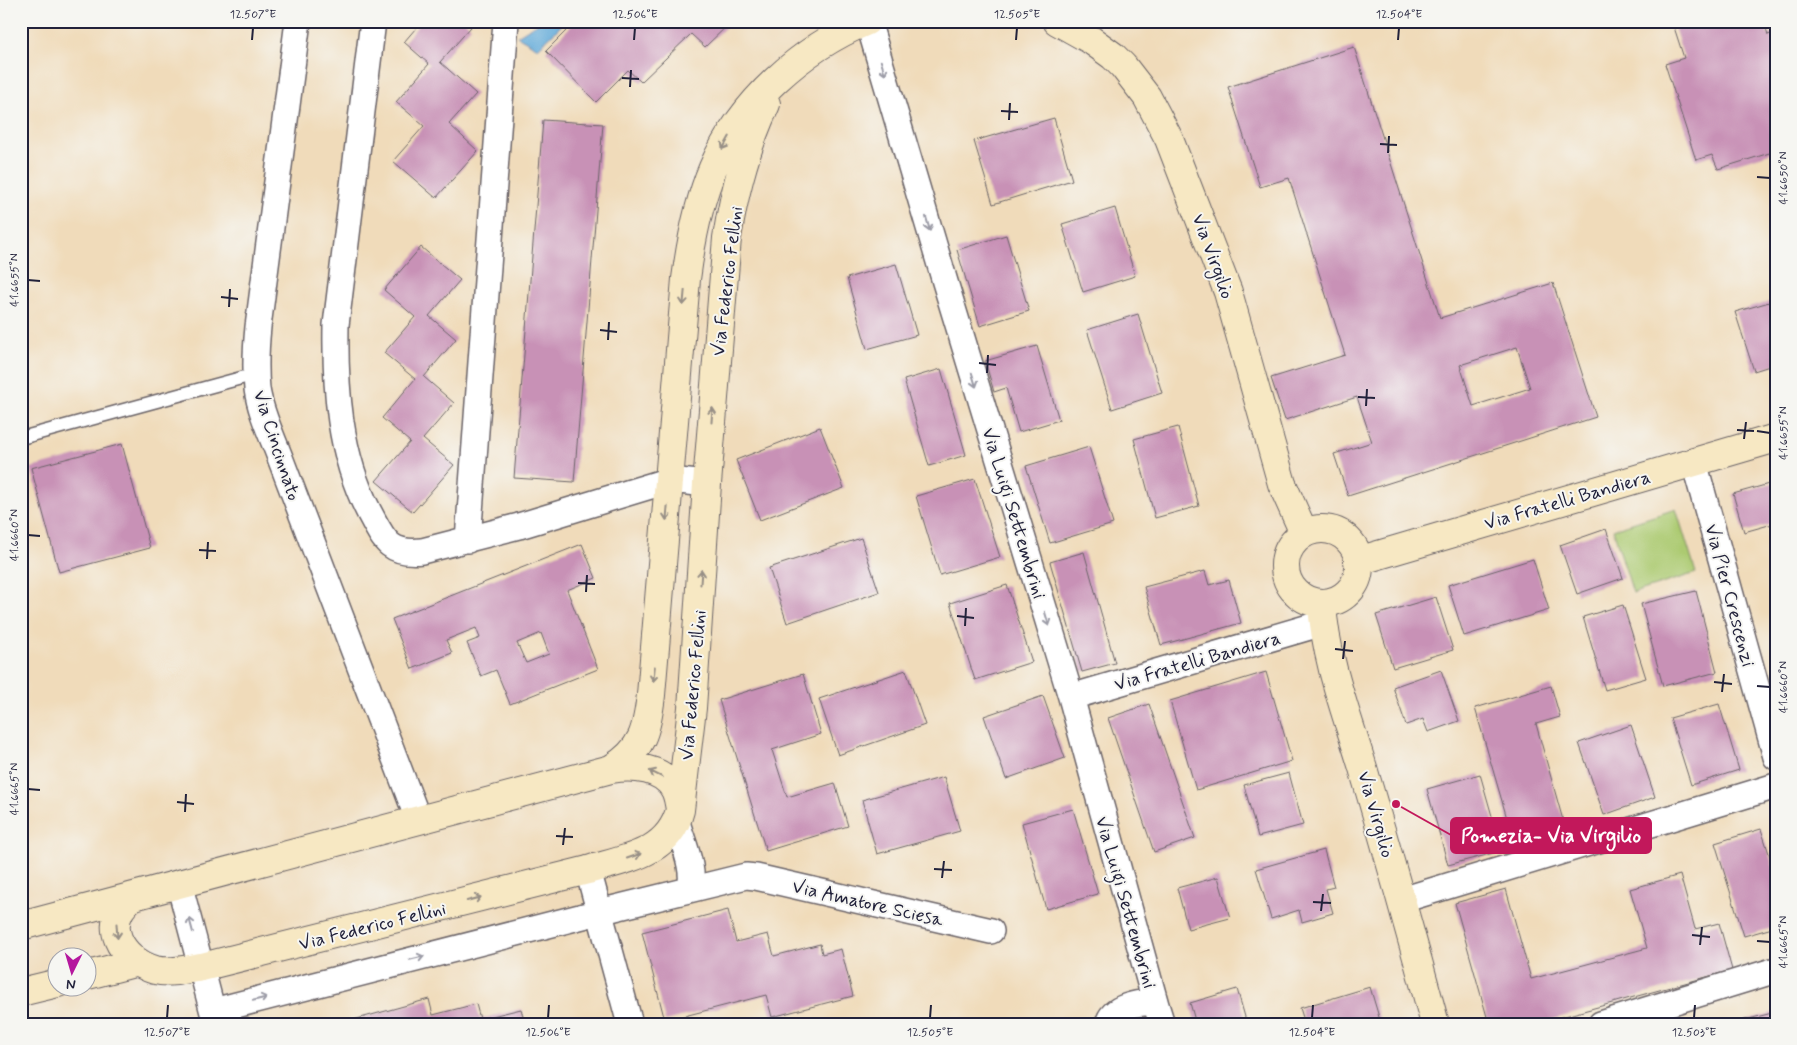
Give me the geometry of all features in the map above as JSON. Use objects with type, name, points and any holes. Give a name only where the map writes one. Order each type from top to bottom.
[{"type":"street","name":"Via Cincinnato","points":[[298,21],[258,327],[256,374],[260,400],[276,446],[418,819]]},
{"type":"street","points":[[372,21],[336,325],[338,386],[346,453],[358,490],[383,538],[396,549],[414,552],[468,540],[670,480],[707,484]]},
{"type":"street","points":[[468,540],[506,21]]},
{"type":"street","points":[[779,78],[820,46],[844,31],[868,21]]},
{"type":"street","name":"Via Luigi Settembrini","points":[[868,21],[944,282],[1070,697],[1159,1014]]},
{"type":"street","name":"Via Virgilio","points":[[1058,21],[1091,40],[1123,66],[1147,97],[1169,139],[1228,292],[1282,484],[1304,534]]},
{"type":"street","name":"Via Federico Fellini","points":[[21,926],[611,769],[620,764],[636,749],[645,733],[647,725],[658,627],[686,279],[696,217],[713,168],[726,142],[750,108],[779,78]]},
{"type":"street","name":"Via Federico Fellini","points":[[132,897],[125,902],[120,910],[117,934],[120,944],[124,951],[138,962],[162,971],[171,972],[202,966],[588,870],[647,851],[665,838],[678,816],[692,708],[722,281],[730,221],[752,139],[779,78]]},
{"type":"street","name":"Via Fratelli Bandiera","points":[[1358,560],[1776,438]]},
{"type":"street","name":"Via Pier Crescenzi","points":[[1694,462],[1776,757]]},
{"type":"street","points":[[1315,530],[1327,530],[1338,533],[1348,540],[1358,560],[1358,573],[1353,585],[1322,613],[1310,601],[1299,595],[1291,586],[1286,575],[1285,563],[1288,551],[1294,541],[1304,534],[1315,530]]},
{"type":"street","name":"Via Fratelli Bandiera","points":[[1070,697],[1322,613]]},
{"type":"street","name":"Via Virgilio","points":[[1322,613],[1336,678],[1402,900],[1435,1024]]},
{"type":"street","points":[[180,883],[214,1017],[598,912],[689,890],[692,883],[691,869],[678,816],[676,791],[669,782],[658,774],[642,768],[619,767],[611,769]]},
{"type":"street","points":[[1402,900],[1776,786]]},
{"type":"street","points":[[588,870],[630,1024]]},
{"type":"street","name":"Via Amatore Sciesa","points":[[689,890],[746,876],[756,876],[990,931]]},
{"type":"street","points":[[98,972],[138,962]]},
{"type":"street","points":[[1605,1023],[1776,970]]},
{"type":"street","points":[[21,992],[48,985]]},
{"type":"street","points":[[1108,1024],[1110,1016],[1123,1008],[1147,1002],[1154,1003],[1159,1014]]},
{"type":"lane","points":[[21,438],[256,374]]},
{"type":"green space","points":[[1676,509],[1696,573],[1633,593],[1613,529]]},
{"type":"water","points":[[541,21],[563,21],[564,23],[538,48],[517,36]]},
{"type":"building","points":[[422,21],[464,21],[471,27],[440,62],[476,94],[449,124],[478,151],[436,198],[393,161],[424,126],[396,102],[429,64],[404,42]]},
{"type":"building","points":[[576,21],[732,21],[705,47],[691,34],[641,82],[628,70],[596,102],[546,51]]},
{"type":"building","points":[[1672,21],[1764,21],[1768,35],[1776,32],[1776,151],[1718,169],[1712,155],[1696,160],[1665,64],[1684,58]]},
{"type":"building","points":[[1354,47],[1440,318],[1553,283],[1596,417],[1348,496],[1334,454],[1372,442],[1357,397],[1285,420],[1271,378],[1345,355],[1289,178],[1260,187],[1228,87]],"holes":[[[1517,347],[1530,388],[1473,406],[1460,365]]]},
{"type":"building","points":[[1054,118],[1072,180],[993,204],[974,141]]},
{"type":"building","points":[[543,120],[603,124],[574,482],[514,478]]},
{"type":"building","points":[[1115,208],[1135,276],[1083,292],[1062,224]]},
{"type":"building","points":[[1006,235],[1029,311],[980,326],[957,250]]},
{"type":"building","points":[[421,247],[460,280],[429,316],[456,339],[424,377],[454,403],[423,439],[454,465],[413,512],[376,481],[410,442],[382,418],[415,379],[384,353],[415,317],[384,290]]},
{"type":"building","points":[[896,264],[917,335],[867,349],[847,278]]},
{"type":"building","points":[[1776,300],[1776,364],[1754,371],[1735,312]]},
{"type":"building","points":[[1138,314],[1162,393],[1112,409],[1087,330]]},
{"type":"building","points":[[1037,346],[1059,420],[1019,432],[1006,388],[994,392],[985,361]]},
{"type":"building","points":[[941,369],[966,455],[929,466],[904,380]]},
{"type":"building","points":[[820,427],[844,488],[760,520],[736,460]]},
{"type":"building","points":[[1178,427],[1199,506],[1155,518],[1134,439]]},
{"type":"building","points":[[122,444],[150,548],[59,572],[31,468]]},
{"type":"building","points":[[1089,447],[1113,524],[1050,543],[1026,466]]},
{"type":"building","points":[[975,479],[1000,557],[940,575],[916,496]]},
{"type":"building","points":[[1776,482],[1776,523],[1744,532],[1733,494]]},
{"type":"building","points":[[1606,529],[1623,578],[1577,594],[1560,545]]},
{"type":"building","points":[[861,538],[879,592],[787,623],[769,568]]},
{"type":"building","points":[[582,544],[596,578],[567,590],[598,669],[510,704],[496,670],[481,676],[467,643],[480,638],[476,628],[446,640],[452,653],[412,669],[392,619]],"holes":[[[541,633],[549,654],[526,663],[517,643]]]},
{"type":"building","points":[[1084,552],[1115,663],[1082,672],[1050,562]]},
{"type":"building","points":[[1533,559],[1549,610],[1464,636],[1448,585]]},
{"type":"building","points":[[1205,571],[1209,585],[1229,580],[1241,623],[1161,645],[1144,587]]},
{"type":"building","points":[[1007,585],[1032,662],[975,680],[950,603]]},
{"type":"building","points":[[1696,591],[1717,672],[1663,686],[1641,604]]},
{"type":"building","points":[[1436,597],[1453,650],[1393,668],[1376,615]]},
{"type":"building","points":[[1623,605],[1646,678],[1605,690],[1583,617]]},
{"type":"building","points":[[906,670],[925,725],[838,755],[819,699]]},
{"type":"building","points":[[1441,670],[1459,721],[1428,732],[1423,719],[1406,725],[1393,687]]},
{"type":"building","points":[[1266,672],[1292,761],[1196,790],[1170,701]]},
{"type":"building","points":[[803,674],[821,734],[772,750],[787,797],[835,783],[848,826],[766,851],[719,700]]},
{"type":"building","points":[[1551,686],[1560,717],[1536,724],[1566,831],[1515,846],[1475,708]]},
{"type":"building","points":[[1043,696],[1065,758],[1006,779],[984,716]]},
{"type":"building","points":[[1149,704],[1195,838],[1154,852],[1108,718]]},
{"type":"building","points":[[1719,704],[1739,770],[1691,785],[1670,718]]},
{"type":"building","points":[[1631,725],[1655,797],[1604,815],[1579,743]]},
{"type":"building","points":[[1289,773],[1303,825],[1258,837],[1244,785]]},
{"type":"building","points":[[1480,774],[1502,851],[1448,865],[1427,789]]},
{"type":"building","points":[[944,777],[960,831],[877,854],[862,800]]},
{"type":"building","points":[[1073,809],[1098,894],[1046,909],[1022,823]]},
{"type":"building","points":[[1761,829],[1776,875],[1776,927],[1744,936],[1715,843]]},
{"type":"building","points":[[1324,850],[1334,887],[1326,889],[1333,913],[1302,922],[1299,910],[1271,919],[1256,869]]},
{"type":"building","points":[[1680,875],[1695,929],[1719,923],[1732,970],[1536,1024],[1489,1024],[1455,903],[1506,889],[1531,979],[1647,948],[1630,889]]},
{"type":"building","points":[[1218,877],[1230,918],[1188,929],[1177,888]]},
{"type":"building","points":[[728,910],[736,942],[768,934],[774,956],[820,944],[822,954],[841,949],[853,996],[772,1017],[766,995],[665,1021],[642,932]]},
{"type":"building","points":[[1370,987],[1381,1024],[1305,1024],[1300,1008]]},
{"type":"building","points":[[1237,989],[1247,1024],[1196,1024],[1190,1003]]},
{"type":"building","points":[[429,999],[433,1015],[476,1004],[480,1019],[521,1009],[525,1024],[339,1024]]},
{"type":"building","points":[[1776,1012],[1776,1024],[1733,1024],[1733,1023]]},
{"type":"place","name":"Pomezia- Via Virgilio","points":[[1396,804]]}]
